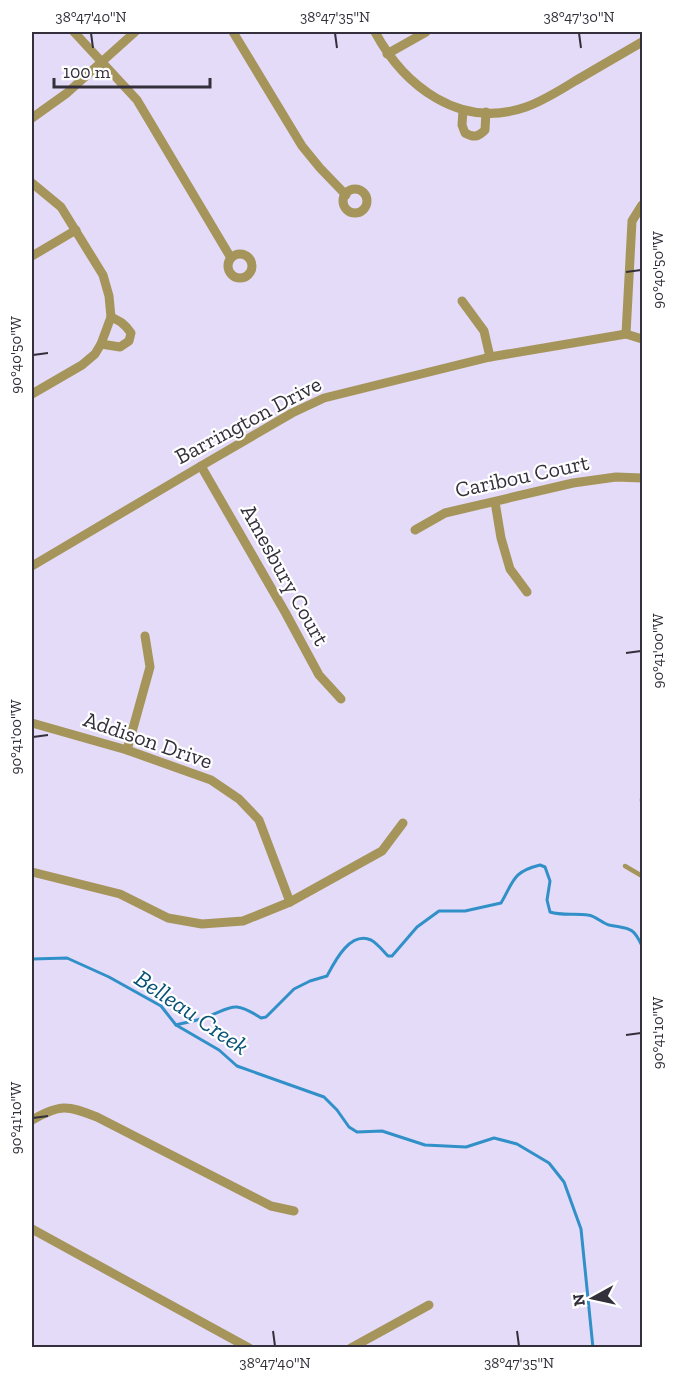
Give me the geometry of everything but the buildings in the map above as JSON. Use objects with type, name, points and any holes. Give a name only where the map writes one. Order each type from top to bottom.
[{"type":"street","points":[[74,32],[136,100],[231,258]]},
{"type":"street","points":[[32,118],[67,93],[135,32]]},
{"type":"street","points":[[233,32],[302,146],[346,195]]},
{"type":"street","points":[[375,32],[387,54],[405,76],[427,92],[447,105],[463,110],[486,112],[523,108],[543,100],[642,42]]},
{"type":"street","points":[[387,54],[426,32]]},
{"type":"street","points":[[463,110],[462,125],[465,134],[472,137],[480,136],[485,130],[486,112]]},
{"type":"street","points":[[32,183],[61,207],[103,275],[109,296],[111,317],[95,354],[82,365],[32,394]]},
{"type":"street","points":[[626,334],[632,221],[642,206]]},
{"type":"street","points":[[32,256],[76,230]]},
{"type":"street","points":[[462,301],[484,331],[490,357]]},
{"type":"street","points":[[101,344],[120,346],[129,341],[130,333],[126,326],[122,321],[111,317]]},
{"type":"street","name":"Barrington Drive","points":[[32,566],[292,413],[324,398],[490,357],[626,334],[642,339]]},
{"type":"street","name":"Amesbury Court","points":[[201,466],[319,675],[341,699]]},
{"type":"street","name":"Caribou Court","points":[[415,530],[445,513],[573,483],[616,477],[642,478]]},
{"type":"street","points":[[495,502],[501,538],[510,568],[527,592]]},
{"type":"street","points":[[127,750],[150,667],[145,636]]},
{"type":"street","name":"Addison Drive","points":[[32,723],[127,750],[211,780],[239,799],[259,820],[290,902]]},
{"type":"street","points":[[32,872],[120,894],[168,918],[202,924],[243,921],[290,902],[382,851],[403,823]]},
{"type":"street","points":[[32,1120],[49,1110],[72,1107],[97,1117],[271,1206],[294,1211]]},
{"type":"street","points":[[32,1229],[249,1347]]},
{"type":"street","points":[[351,1347],[429,1305]]},
{"type":"lane","points":[[625,866],[642,876]]},
{"type":"waterway","points":[[176,1025],[204,1018],[232,1007],[244,1009],[261,1018],[266,1017],[294,989],[327,976],[350,943],[363,938],[371,940],[388,956],[392,956],[417,927],[439,911],[465,911],[501,903],[519,874],[540,865],[545,867],[550,881],[547,900],[550,912],[583,914],[609,925],[626,928],[636,935],[642,946]]},
{"type":"waterway","name":"Belleau Creek","points":[[32,959],[67,958],[109,977],[161,1006],[176,1025],[219,1050],[237,1066],[324,1097],[349,1127],[357,1132],[382,1131],[425,1145],[466,1147],[494,1138],[517,1144],[549,1163],[564,1182],[581,1229],[593,1348]]}]
